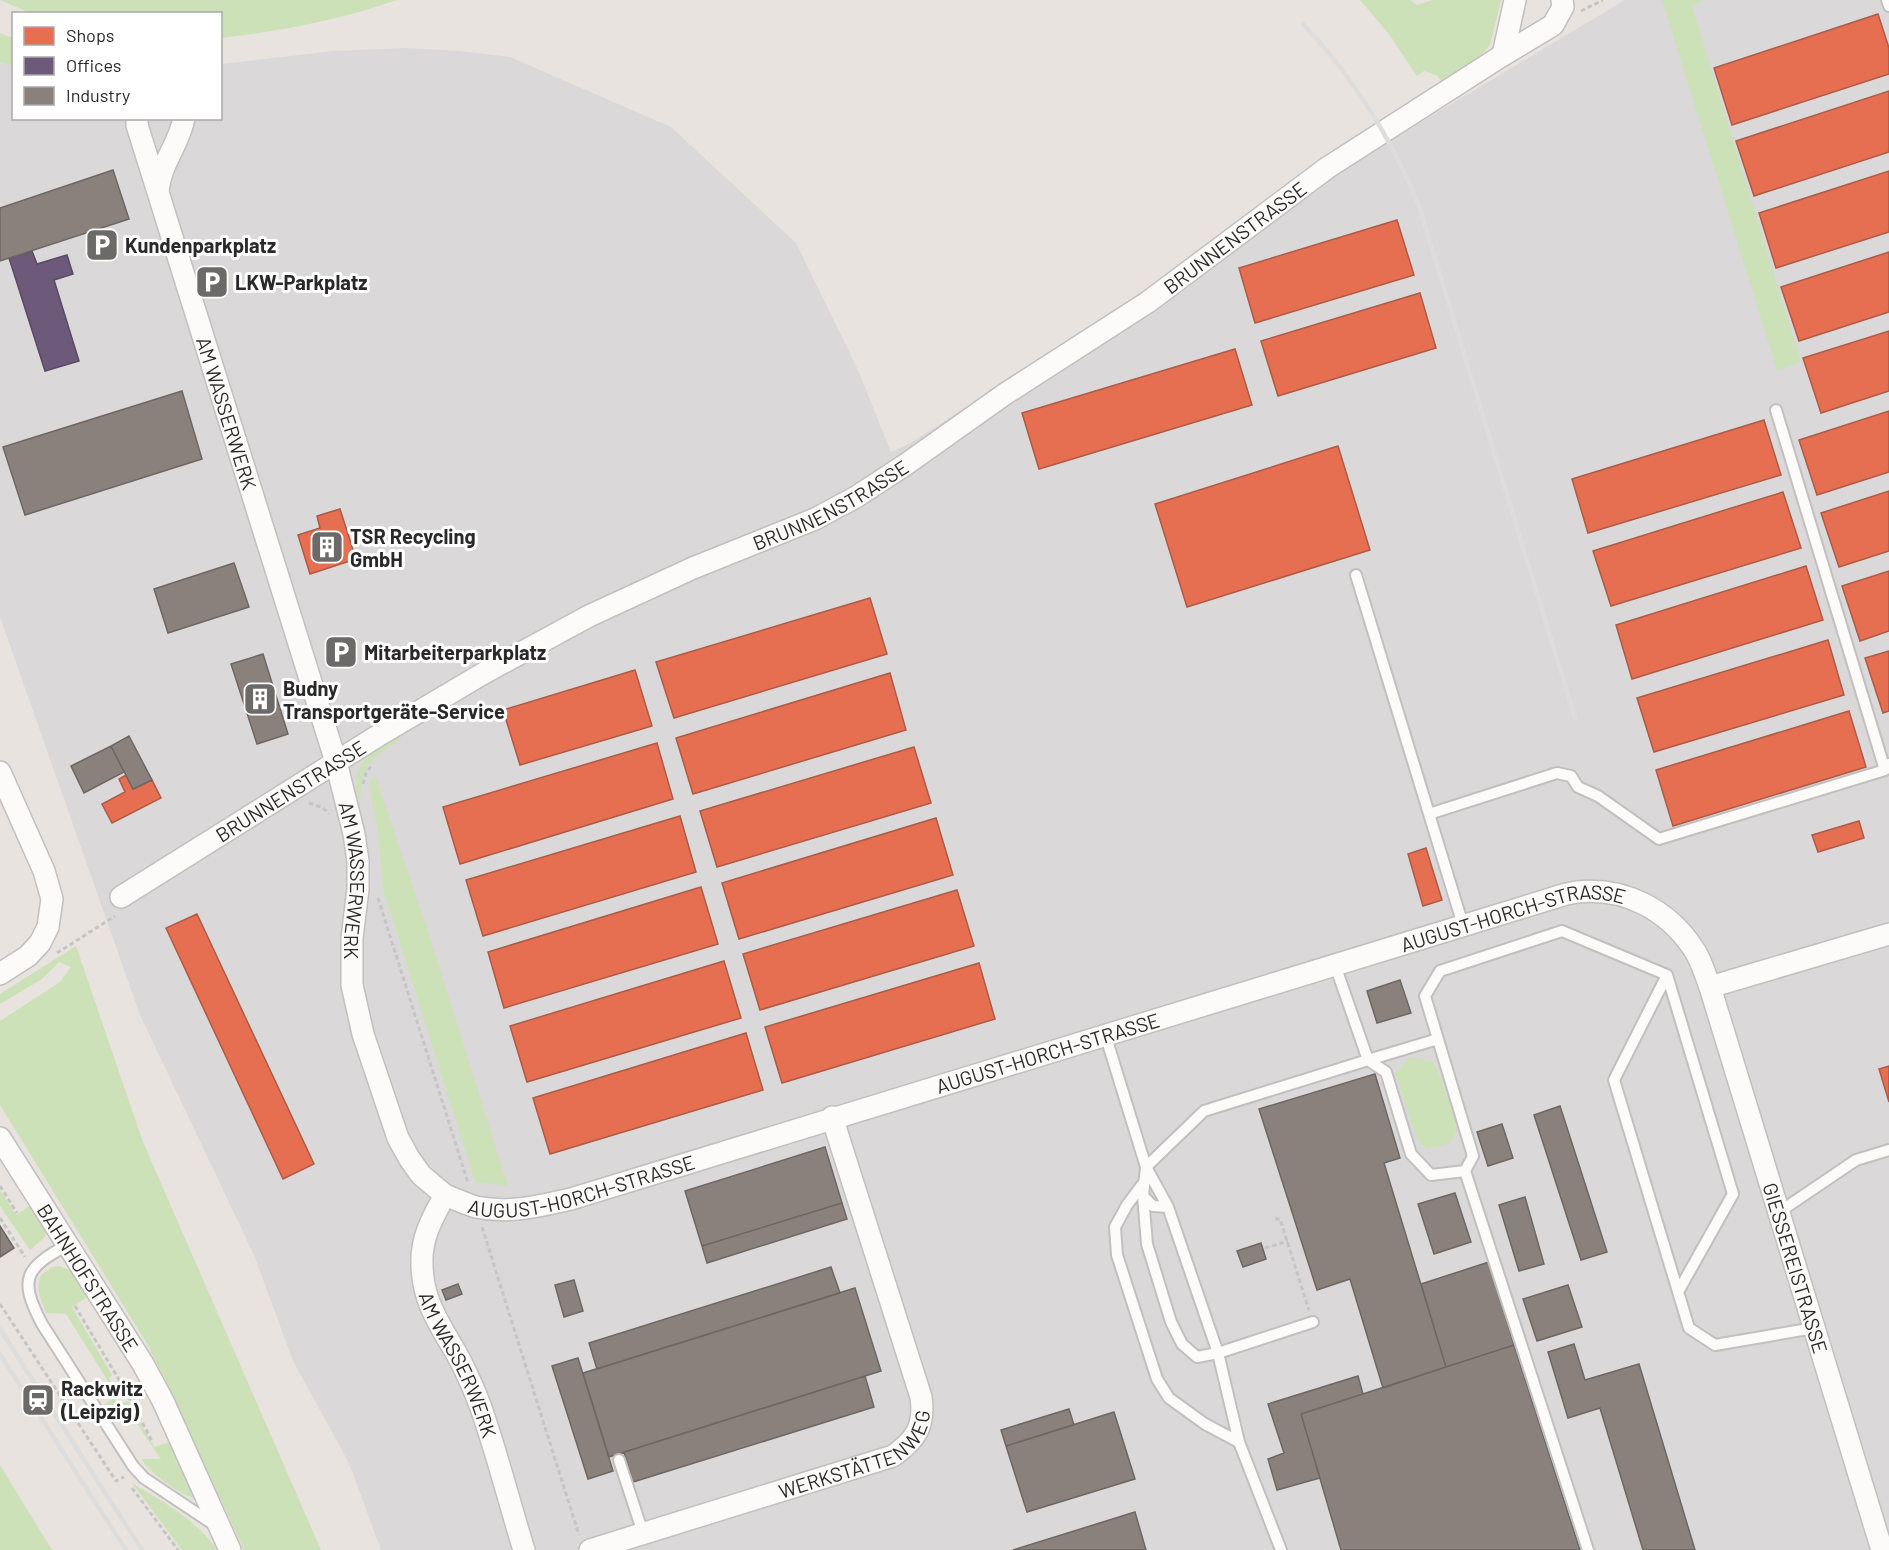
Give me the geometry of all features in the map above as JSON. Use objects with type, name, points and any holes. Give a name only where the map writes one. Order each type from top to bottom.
[{"type":"street","points":[[1503,55],[1515,0]]},
{"type":"street","name":"BRUNNENSTRASSE","points":[[121,897],[336,762],[484,673],[589,616],[693,568],[814,519],[856,496],[905,465],[1005,394],[1148,302],[1327,168],[1553,25],[1563,7],[1562,0]]},
{"type":"street","name":"AM WASSERWERK","points":[[137,120],[336,762],[354,834],[358,861],[358,889],[352,938],[352,985],[363,1035],[398,1138],[421,1175],[445,1195],[422,1245],[427,1301],[456,1353],[480,1406],[524,1550]]},
{"type":"street","points":[[158,190],[162,167],[183,128],[184,120]]},
{"type":"street","points":[[0,772],[44,872],[52,899],[48,927],[40,943],[28,956],[0,974]]},
{"type":"street","name":"AUGUST-HORCH-STRASSE","points":[[445,1195],[475,1207],[501,1210],[527,1209],[571,1199],[1550,898],[1578,892],[1607,892],[1628,896],[1649,905]]},
{"type":"street","name":"GIESSEREISTRASSE","points":[[1649,905],[1675,925],[1694,950],[1710,987],[1882,1550]]},
{"type":"street","points":[[1710,987],[1889,934]]},
{"type":"street","name":"WERKSTÄTTENWEG","points":[[585,1544],[643,1533],[893,1456],[910,1444],[923,1411],[921,1397],[832,1117]]},
{"type":"street","name":"BAHNHOFSTRASSE","points":[[0,1138],[143,1364],[167,1410],[230,1550]]},
{"type":"lane","points":[[1887,0],[1889,6]]},
{"type":"lane","points":[[1429,814],[1557,773],[1571,776],[1578,788],[1598,796],[1659,839],[1887,767],[1776,410]]},
{"type":"lane","points":[[1356,575],[1463,926]]},
{"type":"lane","points":[[1588,1550],[1465,1171],[1473,1156],[1425,996],[1440,971],[1562,931],[1667,975]]},
{"type":"lane","points":[[1335,965],[1368,1060],[1386,1072],[1411,1154],[1431,1175],[1465,1171]]},
{"type":"lane","points":[[1667,975],[1614,1080],[1689,1328],[1715,1345],[1814,1328]]},
{"type":"lane","points":[[1667,975],[1733,1194],[1678,1292]]},
{"type":"lane","points":[[1105,1034],[1146,1167],[1168,1207],[1218,1353],[1239,1442],[1281,1550]]},
{"type":"lane","points":[[1313,1322],[1218,1353],[1197,1357],[1182,1344],[1172,1322],[1147,1244],[1143,1196],[1146,1167],[1204,1111],[1438,1040]]},
{"type":"lane","points":[[1779,1212],[1856,1161],[1889,1150]]},
{"type":"lane","points":[[1145,1181],[1127,1205],[1115,1227],[1117,1255],[1157,1379],[1169,1398],[1205,1424],[1239,1442]]},
{"type":"lane","points":[[1143,1196],[1153,1206],[1168,1207]]},
{"type":"lane","points":[[69,1244],[47,1256],[32,1271],[28,1282],[31,1303],[42,1324],[133,1466],[144,1478],[221,1530]]},
{"type":"lane","points":[[619,1460],[643,1533]]},
{"type":"path","points":[[363,786],[366,773],[375,762]]},
{"type":"path","points":[[375,889],[475,1207],[585,1544]]},
{"type":"path","points":[[0,1186],[17,1213]]},
{"type":"path","points":[[0,1218],[32,1271]]},
{"type":"path","points":[[1275,1219],[1280,1219],[1313,1322]]},
{"type":"path","points":[[1265,1248],[1288,1241]]},
{"type":"path","points":[[0,1304],[116,1481],[124,1476],[178,1550]]},
{"type":"path","points":[[75,1306],[124,1388],[153,1443]]},
{"type":"shaded area","points":[[1625,0],[1889,0],[1889,1550],[381,1550],[349,1463],[293,1361],[254,1255],[140,1015],[0,617],[0,62],[12,66],[12,120],[222,120],[222,64],[334,51],[404,48],[461,51],[510,57],[671,127],[796,243],[858,370],[891,452],[909,444],[1160,282]]},
{"type":"green space","points":[[0,0],[397,0],[310,24],[222,38],[222,12],[28,12]]},
{"type":"green space","points":[[1360,0],[1410,0],[1417,5],[1432,0],[1501,0],[1490,45],[1480,57],[1443,85],[1438,76],[1424,71],[1417,76],[1389,34]]},
{"type":"green space","points":[[1662,0],[1703,0],[1692,6],[1801,362],[1777,370]]},
{"type":"green space","points":[[0,33],[12,38],[12,66],[0,62]]},
{"type":"green space","points":[[394,737],[401,739],[371,762],[362,778],[362,798],[357,799],[356,778],[363,762],[376,749]]},
{"type":"green space","points":[[375,775],[427,928],[508,1186],[475,1182],[383,889],[378,832],[371,797],[370,781]]},
{"type":"green space","points":[[76,946],[143,1142],[321,1550],[244,1550],[146,1342],[0,1105],[0,1021],[60,982],[71,967],[59,962],[42,979],[0,1004],[0,994]]},
{"type":"green space","points":[[1410,1057],[1434,1062],[1458,1126],[1451,1143],[1427,1149],[1417,1139],[1395,1073]]},
{"type":"green space","points":[[0,1190],[16,1215],[31,1205],[47,1231],[44,1238],[30,1250],[0,1206]]},
{"type":"green space","points":[[59,1266],[72,1271],[89,1296],[72,1307],[112,1375],[109,1378],[113,1387],[101,1398],[91,1382],[108,1383],[108,1381],[66,1314],[46,1313],[41,1299],[39,1285],[41,1275],[52,1267]]},
{"type":"green space","points":[[114,1398],[119,1405],[128,1401],[154,1447],[170,1442],[194,1498],[165,1482],[141,1459],[161,1459],[127,1409],[108,1408],[105,1404]]},
{"type":"green space","points":[[0,1465],[52,1550],[0,1550]]},
{"type":"green space","points":[[132,1483],[189,1520],[217,1550],[182,1550]]},
{"type":"building: Shops","points":[[1878,14],[1889,48],[1889,74],[1732,125],[1714,68]]},
{"type":"building: Shops","points":[[1889,91],[1889,152],[1754,196],[1736,141]]},
{"type":"building: Shops","points":[[1889,171],[1889,232],[1776,268],[1759,213]]},
{"type":"building: Shops","points":[[1397,220],[1414,275],[1255,323],[1239,268]]},
{"type":"building: Shops","points":[[1889,252],[1889,312],[1799,341],[1781,287]]},
{"type":"building: Shops","points":[[1420,293],[1436,348],[1278,396],[1261,341]]},
{"type":"building: Shops","points":[[1889,331],[1889,391],[1821,413],[1803,358]]},
{"type":"building: Shops","points":[[1235,349],[1252,405],[1039,469],[1022,413]]},
{"type":"building: Shops","points":[[1889,411],[1889,472],[1817,495],[1799,440]]},
{"type":"building: Shops","points":[[1764,420],[1781,475],[1588,533],[1572,479]]},
{"type":"building: Shops","points":[[1338,446],[1370,550],[1187,607],[1155,504]]},
{"type":"building: Shops","points":[[1889,491],[1889,551],[1839,567],[1821,513]]},
{"type":"building: Shops","points":[[1783,492],[1801,548],[1611,606],[1593,551]]},
{"type":"building: Shops","name":"TSR Recycling GmbH","points":[[340,509],[356,559],[310,574],[298,535],[320,528],[317,516]]},
{"type":"building: Shops","points":[[1806,566],[1823,620],[1632,679],[1616,625]]},
{"type":"building: Shops","points":[[1889,571],[1889,631],[1860,641],[1842,586]]},
{"type":"building: Shops","points":[[870,598],[887,654],[674,718],[656,662]]},
{"type":"building: Shops","points":[[1828,640],[1844,695],[1654,752],[1637,698]]},
{"type":"building: Shops","points":[[1889,651],[1889,711],[1883,713],[1865,658]]},
{"type":"building: Shops","points":[[635,670],[652,726],[520,765],[503,710]]},
{"type":"building: Shops","points":[[890,673],[906,730],[693,794],[676,738]]},
{"type":"building: Shops","points":[[1849,711],[1866,767],[1673,826],[1656,770]]},
{"type":"building: Shops","points":[[657,743],[673,799],[460,864],[443,807]]},
{"type":"building: Shops","points":[[914,747],[931,803],[717,867],[700,811]]},
{"type":"building: Shops","points":[[126,775],[133,789],[152,780],[161,798],[112,823],[102,804],[125,792],[119,779]]},
{"type":"building: Shops","points":[[680,816],[696,872],[483,936],[466,880]]},
{"type":"building: Shops","points":[[936,818],[953,875],[739,939],[722,883]]},
{"type":"building: Shops","points":[[1859,821],[1864,838],[1818,852],[1812,835]]},
{"type":"building: Shops","points":[[1426,848],[1442,900],[1423,906],[1408,854]]},
{"type":"building: Shops","points":[[701,887],[718,944],[504,1008],[488,952]]},
{"type":"building: Shops","points":[[957,890],[974,946],[760,1010],[743,954]]},
{"type":"building: Shops","points":[[197,914],[314,1164],[283,1179],[166,928]]},
{"type":"building: Shops","points":[[724,961],[741,1018],[527,1082],[510,1026]]},
{"type":"building: Shops","points":[[979,963],[995,1019],[782,1083],[765,1027]]},
{"type":"building: Shops","points":[[746,1033],[763,1090],[550,1154],[533,1098]]},
{"type":"building: Shops","points":[[1889,1066],[1889,1102],[1879,1069]]},
{"type":"building: Offices","points":[[32,251],[37,264],[67,255],[73,274],[54,280],[79,361],[45,371],[9,258]]},
{"type":"building: Industry","points":[[113,170],[129,219],[0,261],[0,208]]},
{"type":"building: Industry","points":[[182,391],[202,459],[25,515],[3,447]]},
{"type":"building: Industry","points":[[234,563],[249,607],[168,633],[154,589]]},
{"type":"building: Industry","name":"Budny Transportgeräte-Service","points":[[263,654],[288,734],[257,744],[231,664]]},
{"type":"building: Industry","points":[[129,736],[152,780],[133,789],[111,746]]},
{"type":"building: Industry","points":[[111,746],[124,772],[84,793],[71,766]]},
{"type":"building: Industry","points":[[1400,980],[1411,1013],[1377,1023],[1367,991]]},
{"type":"building: Industry","points":[[1375,1074],[1400,1158],[1384,1163],[1446,1367],[1383,1388],[1350,1279],[1317,1290],[1259,1109]]},
{"type":"building: Industry","points":[[1560,1106],[1607,1252],[1581,1260],[1534,1115]]},
{"type":"building: Industry","points":[[1502,1124],[1513,1158],[1488,1166],[1477,1132]]},
{"type":"building: Industry","points":[[825,1147],[842,1203],[702,1246],[685,1191]]},
{"type":"building: Industry","points":[[1455,1193],[1471,1242],[1434,1254],[1418,1204]]},
{"type":"building: Industry","points":[[1525,1197],[1544,1264],[1519,1271],[1499,1205]]},
{"type":"building: Industry","points":[[842,1203],[847,1219],[707,1263],[702,1246]]},
{"type":"building: Industry","points":[[0,1226],[14,1248],[0,1257]]},
{"type":"building: Industry","points":[[1261,1243],[1266,1259],[1243,1267],[1237,1251]]},
{"type":"building: Industry","points":[[1489,1262],[1514,1345],[1446,1367],[1421,1284]]},
{"type":"building: Industry","points":[[831,1267],[840,1293],[597,1369],[589,1343]]},
{"type":"building: Industry","points":[[574,1280],[583,1311],[564,1317],[555,1285]]},
{"type":"building: Industry","points":[[458,1284],[462,1294],[446,1300],[442,1290]]},
{"type":"building: Industry","points":[[1568,1285],[1582,1327],[1537,1341],[1523,1299]]},
{"type":"building: Industry","points":[[855,1288],[881,1371],[609,1457],[583,1373]]},
{"type":"building: Industry","points":[[1574,1344],[1585,1380],[1639,1364],[1695,1550],[1643,1550],[1600,1408],[1568,1418],[1548,1352]]},
{"type":"building: Industry","points":[[1514,1345],[1580,1550],[1341,1550],[1301,1414]]},
{"type":"building: Industry","points":[[578,1358],[613,1471],[588,1479],[552,1366]]},
{"type":"building: Industry","points":[[865,1376],[874,1407],[633,1482],[624,1452]]},
{"type":"building: Industry","points":[[1358,1376],[1363,1394],[1301,1414],[1320,1478],[1277,1490],[1268,1459],[1284,1453],[1268,1404]]},
{"type":"building: Industry","points":[[1069,1409],[1074,1425],[1006,1446],[1001,1430]]},
{"type":"building: Industry","points":[[1114,1412],[1135,1479],[1027,1512],[1006,1446]]},
{"type":"building: Industry","points":[[1135,1512],[1146,1550],[1013,1550]]},
{"type":"railway","points":[[1303,24],[1339,66],[1370,109],[1396,156],[1419,206],[1575,718]]},
{"type":"railway","points":[[0,1329],[142,1550]]},
{"type":"railway","points":[[0,1354],[126,1550]]},
{"type":"place","name":"Kundenparkplatz","points":[[102,245]]},
{"type":"place","name":"LKW-Parkplatz","points":[[212,282]]},
{"type":"place","name":"TSR Recycling GmbH","points":[[327,547]]},
{"type":"place","name":"Mitarbeiterparkplatz","points":[[341,652]]},
{"type":"place","name":"Budny Transportgeräte-Service","points":[[260,699]]},
{"type":"place","name":"Rackwitz (Leipzig)","points":[[38,1400]]}]
